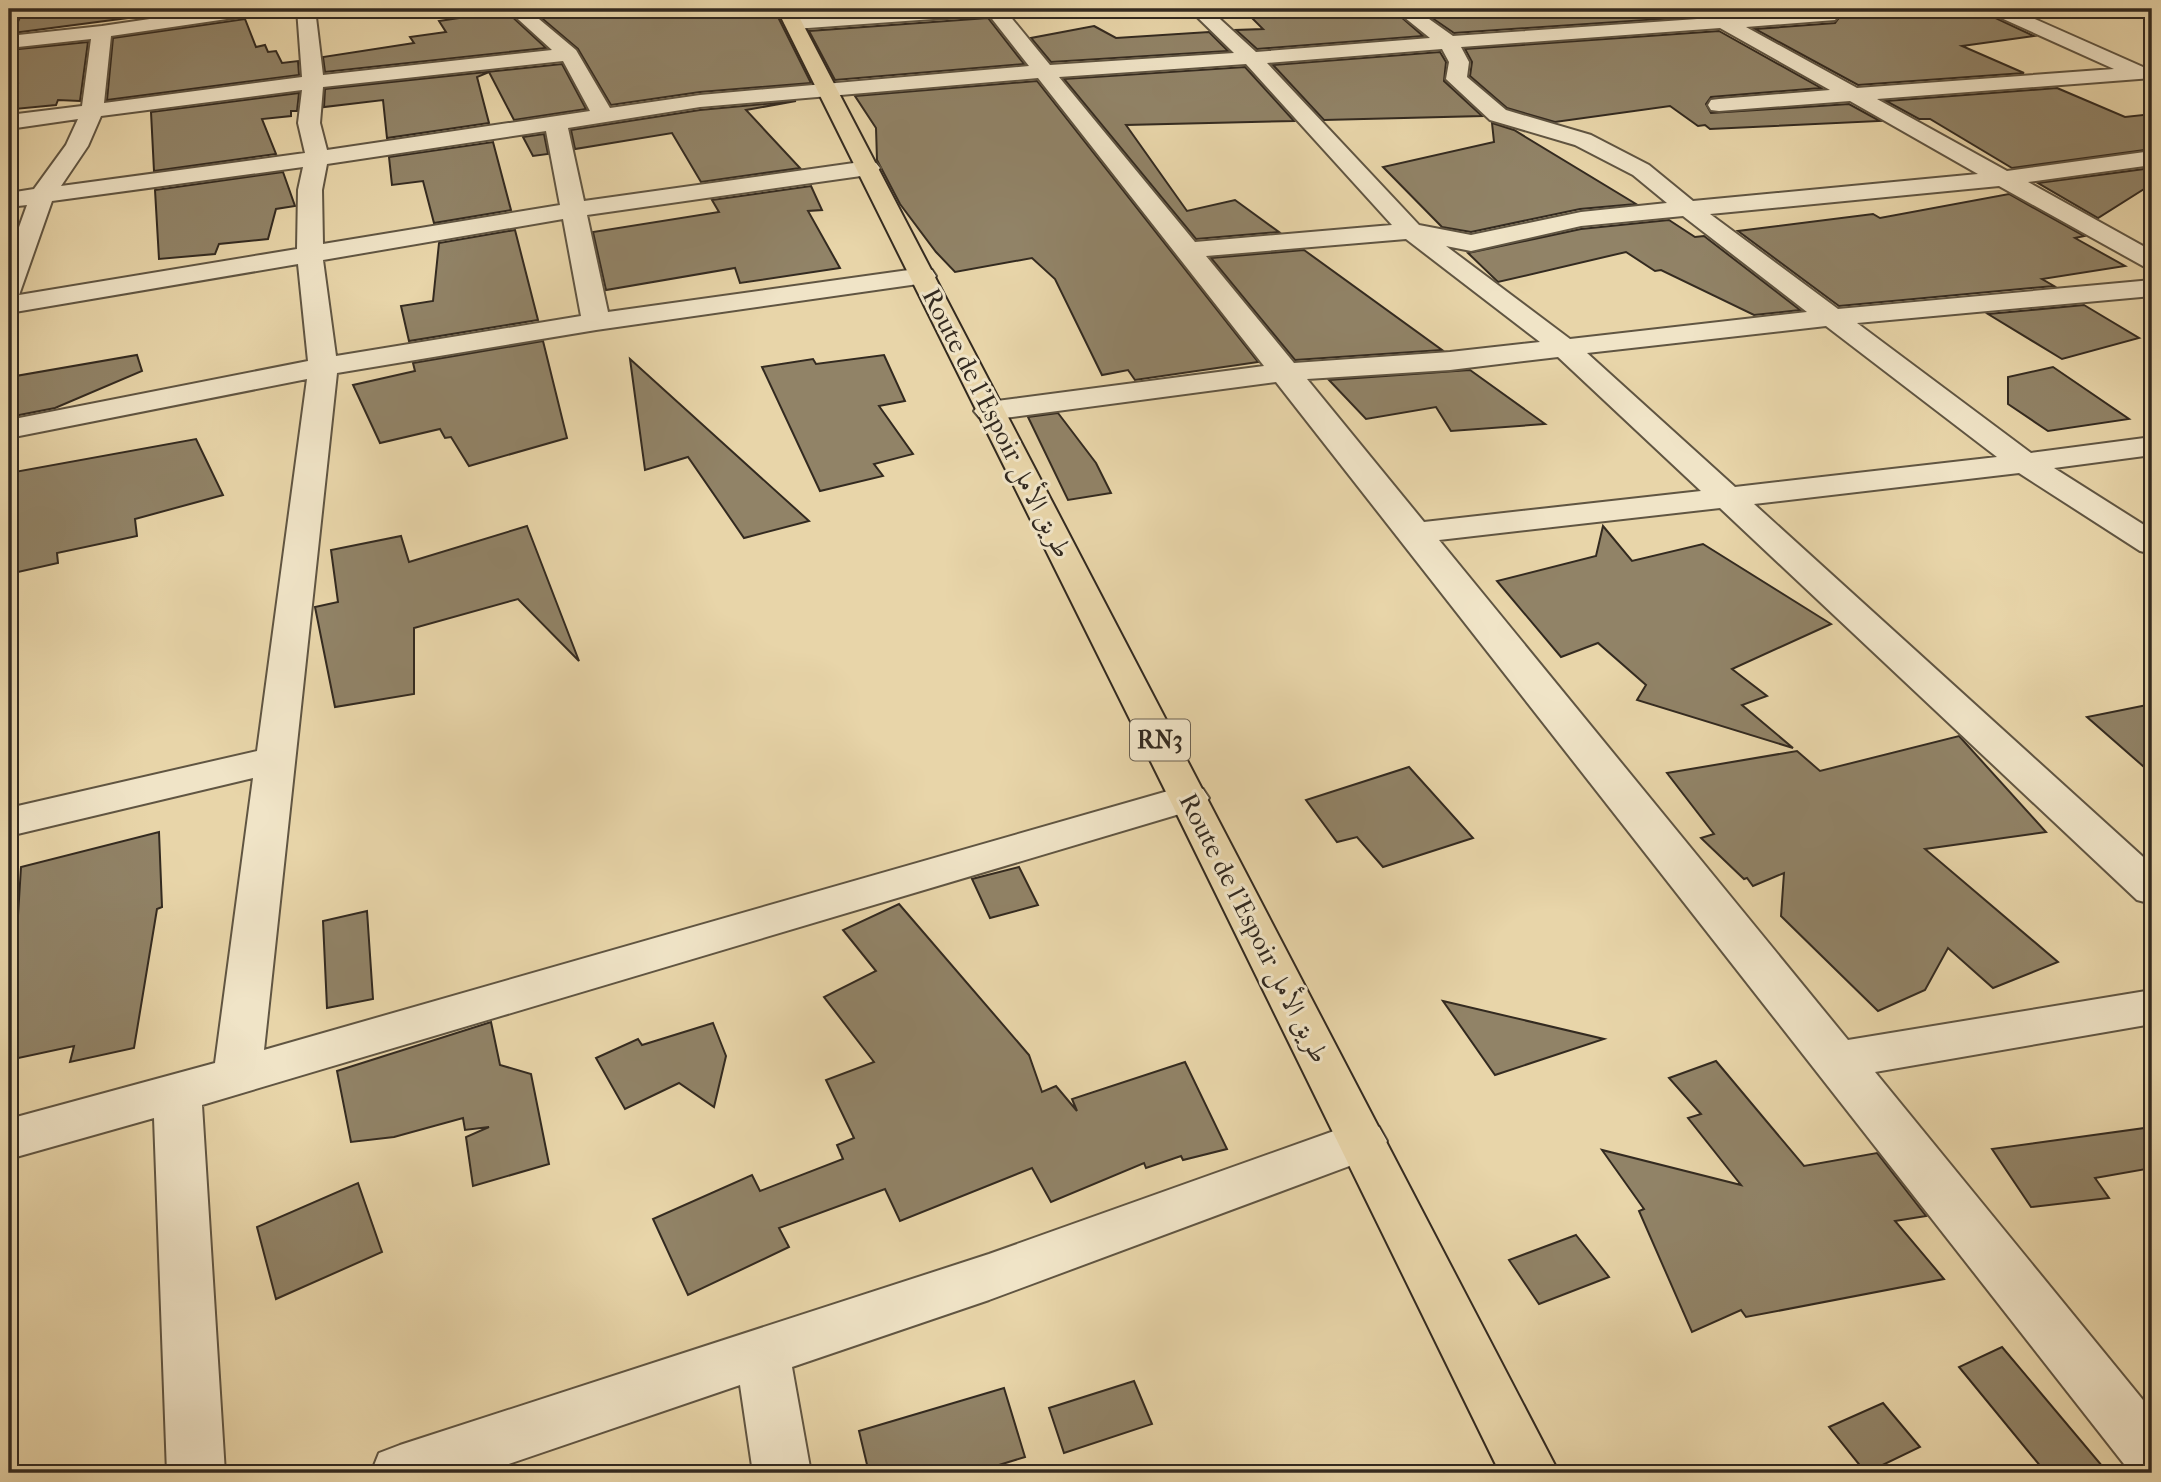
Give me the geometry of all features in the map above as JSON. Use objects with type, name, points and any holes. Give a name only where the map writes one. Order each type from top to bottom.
[{"type":"highway","name":"Route de l’Espoir طريق الأمل","points":[[790,16],[1530,1473]]},
{"type":"street","points":[[9,42],[102,32],[254,9]]},
{"type":"street","points":[[237,1076],[323,368],[310,255],[310,190],[317,157],[309,123],[313,82],[306,9]]},
{"type":"street","points":[[516,9],[569,54],[603,114]]},
{"type":"street","points":[[790,16],[995,9],[2152,1455]]},
{"type":"street","points":[[1198,9],[1251,58],[1411,231],[1565,348],[2152,889]]},
{"type":"street","points":[[1403,9],[1449,42],[1459,62],[1456,79],[1498,114],[1583,140],[1641,170],[1687,208],[1835,317],[2025,463],[2152,544]]},
{"type":"street","points":[[1698,9],[2152,261]]},
{"type":"street","points":[[1997,9],[2148,75]]},
{"type":"street","points":[[9,200],[556,124],[603,114],[700,101],[1045,71],[1828,16]]},
{"type":"street","points":[[9,291],[43,194],[77,146],[92,112],[102,32]]},
{"type":"street","points":[[9,122],[313,82],[569,54]]},
{"type":"street","points":[[1718,105],[2148,75]]},
{"type":"street","points":[[556,124],[596,322]]},
{"type":"street","points":[[1187,250],[1411,231],[1471,243],[1581,219],[2005,178],[2152,158]]},
{"type":"street","points":[[9,305],[572,210],[868,168]]},
{"type":"street","points":[[9,429],[323,368],[596,322],[923,276]]},
{"type":"street","points":[[989,411],[1285,372],[1450,361],[1835,317],[2152,288]]},
{"type":"street","points":[[1414,533],[2152,446]]},
{"type":"street","points":[[9,821],[275,760]]},
{"type":"street","points":[[9,1139],[237,1076],[1189,797]]},
{"type":"street","points":[[1836,1060],[2152,1007]]},
{"type":"street","points":[[177,1092],[196,1473]]},
{"type":"street","points":[[400,1473],[989,1277],[1362,1141]]},
{"type":"street","points":[[762,1352],[782,1473]]},
{"type":"building","points":[[45,9],[126,9],[127,18],[197,9],[13,33],[20,17],[43,15]]},
{"type":"building","points":[[531,9],[774,9],[811,83],[700,92],[611,105],[578,49]]},
{"type":"building","points":[[1243,9],[1392,9],[1423,36],[1257,49],[1236,30],[1263,29]]},
{"type":"building","points":[[1419,9],[1808,9],[1454,33]]},
{"type":"building","points":[[1831,9],[1985,9],[1989,15],[2034,36],[1962,46],[2024,73],[1858,85],[1755,29],[1835,23],[1841,15]]},
{"type":"building","points":[[506,11],[546,48],[325,72],[323,57],[414,43],[410,37],[446,32],[439,21]]},
{"type":"building","points":[[988,18],[1024,64],[835,80],[809,31]]},
{"type":"building","points":[[245,19],[256,47],[265,45],[268,52],[276,51],[282,63],[298,61],[299,75],[107,100],[113,38]]},
{"type":"building","points":[[1094,26],[1116,38],[1209,32],[1228,51],[1051,62],[1031,38]]},
{"type":"building","points":[[1719,31],[1821,88],[1711,97],[1706,104],[1711,113],[1849,104],[1880,121],[1710,129],[1705,125],[1698,126],[1670,106],[1555,122],[1507,108],[1470,76],[1472,62],[1465,49]]},
{"type":"building","points":[[88,42],[80,101],[58,100],[56,105],[15,109],[18,84],[9,86],[9,50]]},
{"type":"building","points":[[1440,52],[1446,62],[1444,81],[1482,116],[1324,120],[1273,65]]},
{"type":"building","points":[[562,64],[586,109],[514,120],[489,72],[477,77],[489,123],[387,138],[383,100],[324,107],[325,89]]},
{"type":"building","points":[[1245,67],[1294,121],[1126,125],[1187,211],[1235,200],[1279,232],[1196,239],[1064,79]]},
{"type":"building","points":[[1037,81],[1258,362],[1135,380],[1128,370],[1102,375],[1055,279],[1032,258],[955,272],[936,252],[900,204],[877,160],[876,128],[855,96]]},
{"type":"building","points":[[2057,88],[2125,117],[2152,114],[2152,149],[2012,168],[1930,119],[1919,119],[1886,101]]},
{"type":"building","points":[[299,93],[297,111],[291,111],[291,116],[262,119],[276,154],[154,171],[151,112]]},
{"type":"building","points":[[796,101],[746,110],[800,168],[701,182],[672,133],[575,149],[571,130],[700,110]]},
{"type":"building","points":[[1492,123],[1514,130],[1636,204],[1580,209],[1471,232],[1442,227],[1383,167],[1494,142]]},
{"type":"building","points":[[544,134],[548,154],[533,156],[523,137]]},
{"type":"building","points":[[493,142],[511,210],[434,223],[423,181],[392,185],[389,157]]},
{"type":"building","points":[[2152,168],[2152,184],[2098,218],[2038,183]]},
{"type":"building","points":[[283,172],[295,206],[276,209],[268,239],[219,244],[215,254],[159,259],[155,190]]},
{"type":"building","points":[[811,186],[822,210],[808,211],[840,268],[740,283],[735,268],[606,290],[593,232],[719,212],[712,200]]},
{"type":"building","points":[[2009,194],[2084,236],[2075,238],[2125,266],[2042,279],[2054,286],[1839,306],[1738,231],[1873,214],[1880,218]]},
{"type":"building","points":[[1669,220],[1695,237],[1704,236],[1800,310],[1754,315],[1661,270],[1655,271],[1626,252],[1498,282],[1468,253],[1581,229]]},
{"type":"building","points":[[515,230],[538,320],[409,341],[401,306],[433,301],[439,243]]},
{"type":"building","points":[[1304,250],[1442,350],[1295,360],[1211,258]]},
{"type":"building","points":[[2084,305],[2139,338],[2062,359],[1988,314]]},
{"type":"building","points":[[543,341],[567,438],[469,466],[451,437],[445,438],[440,429],[380,443],[353,385],[415,371],[413,363]]},
{"type":"building","points":[[137,355],[142,371],[55,408],[9,417],[9,399],[16,376]]},
{"type":"building","points":[[884,355],[905,401],[879,406],[913,454],[874,464],[883,476],[820,491],[762,367],[813,359],[816,364]]},
{"type":"building","points":[[630,359],[809,521],[744,538],[688,457],[645,470]]},
{"type":"building","points":[[2053,367],[2129,419],[2048,431],[2008,404],[2008,377]]},
{"type":"building","points":[[1470,370],[1545,424],[1451,431],[1436,407],[1366,419],[1329,380]]},
{"type":"building","points":[[1058,413],[1096,463],[1111,493],[1068,500],[1028,417]]},
{"type":"building","points":[[196,439],[223,495],[135,519],[137,536],[57,553],[58,563],[9,574],[9,473]]},
{"type":"building","points":[[527,526],[579,661],[518,599],[414,628],[414,694],[335,707],[315,607],[338,602],[331,550],[401,536],[409,562]]},
{"type":"building","points":[[1603,526],[1632,561],[1703,544],[1831,624],[1732,669],[1767,696],[1742,705],[1793,748],[1637,700],[1646,685],[1598,643],[1561,657],[1497,581],[1596,556]]},
{"type":"building","points":[[2152,704],[2152,774],[2087,717]]},
{"type":"building","points":[[1959,736],[2046,832],[1925,849],[2058,962],[1993,988],[1948,948],[1925,990],[1878,1011],[1781,916],[1784,873],[1753,886],[1747,878],[1744,879],[1701,838],[1714,834],[1667,773],[1797,751],[1820,771]]},
{"type":"building","points":[[1409,767],[1473,838],[1383,867],[1357,837],[1337,842],[1306,800]]},
{"type":"building","points":[[159,832],[162,907],[157,909],[134,1048],[70,1062],[74,1046],[9,1060],[21,867]]},
{"type":"building","points":[[1019,867],[1038,905],[990,918],[972,879]]},
{"type":"building","points":[[899,904],[1029,1055],[1042,1092],[1056,1086],[1077,1111],[1072,1099],[1185,1062],[1227,1149],[1183,1160],[1181,1156],[1146,1168],[1144,1163],[1051,1202],[1032,1168],[900,1221],[885,1189],[779,1228],[789,1247],[688,1295],[653,1219],[752,1175],[760,1191],[843,1159],[837,1145],[854,1138],[826,1080],[874,1062],[824,997],[876,971],[843,930]]},
{"type":"building","points":[[367,911],[373,999],[327,1008],[323,921]]},
{"type":"building","points":[[1443,1001],[1604,1039],[1495,1075]]},
{"type":"building","points":[[491,1022],[500,1065],[531,1074],[549,1164],[473,1186],[466,1137],[489,1127],[465,1130],[463,1118],[394,1137],[351,1142],[337,1071]]},
{"type":"building","points":[[713,1023],[726,1056],[714,1107],[679,1083],[625,1109],[596,1058],[638,1039],[642,1045]]},
{"type":"building","points":[[1716,1061],[1804,1166],[1877,1153],[1926,1216],[1895,1221],[1944,1279],[1746,1317],[1741,1310],[1692,1332],[1639,1211],[1644,1209],[1602,1150],[1741,1185],[1688,1118],[1701,1114],[1669,1078]]},
{"type":"building","points":[[2152,1127],[2152,1168],[2095,1178],[2109,1198],[2031,1207],[1992,1149]]},
{"type":"building","points":[[358,1183],[382,1252],[276,1299],[257,1227]]},
{"type":"building","points":[[1576,1235],[1609,1277],[1539,1304],[1509,1260]]},
{"type":"building","points":[[2002,1347],[2108,1473],[2046,1473],[1959,1367]]},
{"type":"building","points":[[1134,1381],[1152,1424],[1064,1453],[1049,1408]]},
{"type":"building","points":[[1004,1388],[1025,1457],[973,1473],[869,1473],[859,1431]]},
{"type":"building","points":[[1883,1403],[1920,1447],[1866,1473],[1829,1427]]}]
